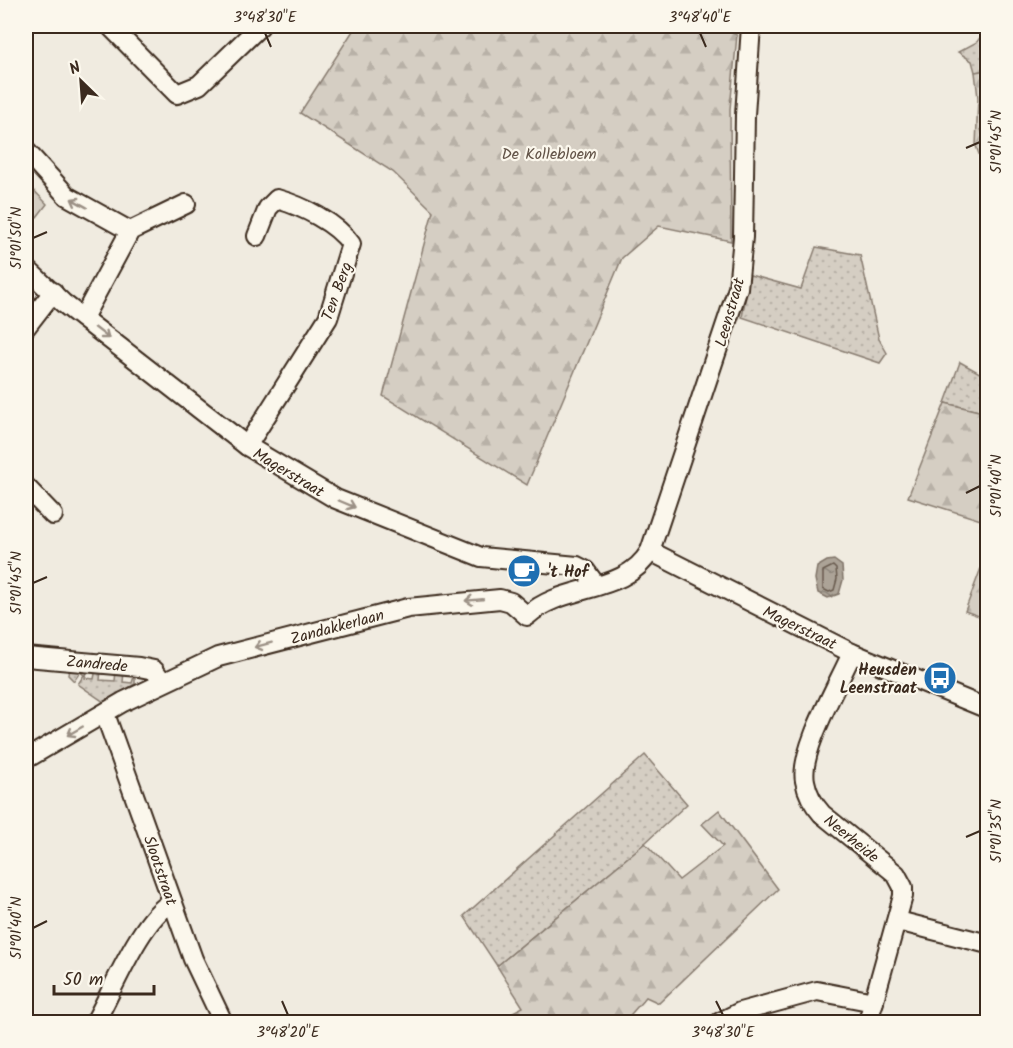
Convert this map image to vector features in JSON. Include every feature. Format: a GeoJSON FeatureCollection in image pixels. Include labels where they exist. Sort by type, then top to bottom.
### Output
{"type":"FeatureCollection","features":[{"type":"Feature","properties":{"kind":"street"},"geometry":{"type":"LineString","coordinates":[[110,26],[177,94],[199,84],[260,26]]}},
{"type":"Feature","properties":{"kind":"street","name":"Leenstraat"},"geometry":{"type":"LineString","coordinates":[[650,551],[738,288],[743,237],[745,115],[751,26]]}},
{"type":"Feature","properties":{"kind":"street"},"geometry":{"type":"LineString","coordinates":[[26,151],[67,196],[130,231]]}},
{"type":"Feature","properties":{"kind":"street","name":"Ten Berg"},"geometry":{"type":"LineString","coordinates":[[247,446],[328,318],[351,244],[344,233],[290,202],[277,199],[268,208],[257,236]]}},
{"type":"Feature","properties":{"kind":"street"},"geometry":{"type":"LineString","coordinates":[[83,318],[130,231],[186,204]]}},
{"type":"Feature","properties":{"kind":"street","name":"Magerstraat"},"geometry":{"type":"LineString","coordinates":[[26,268],[83,318],[247,446],[336,500],[387,522],[481,557],[578,566],[585,570],[596,585]]}},
{"type":"Feature","properties":{"kind":"street"},"geometry":{"type":"LineString","coordinates":[[26,327],[53,292]]}},
{"type":"Feature","properties":{"kind":"street"},"geometry":{"type":"LineString","coordinates":[[26,488],[53,515]]}},
{"type":"Feature","properties":{"kind":"street","name":"Zandakkerlaan"},"geometry":{"type":"LineString","coordinates":[[26,759],[162,681],[218,657],[408,608],[500,600],[511,602],[527,616],[553,598],[624,577],[637,570],[650,551]]}},
{"type":"Feature","properties":{"kind":"street","name":"Magerstraat"},"geometry":{"type":"LineString","coordinates":[[650,551],[852,653],[987,710]]}},
{"type":"Feature","properties":{"kind":"street","name":"Neerheide"},"geometry":{"type":"LineString","coordinates":[[852,653],[806,755],[804,781],[814,805],[822,814],[900,878],[903,896],[898,921],[868,1023]]}},
{"type":"Feature","properties":{"kind":"street","name":"Zandrede"},"geometry":{"type":"LineString","coordinates":[[26,657],[139,667],[154,670],[162,681]]}},
{"type":"Feature","properties":{"kind":"street","name":"Slootstraat"},"geometry":{"type":"LineString","coordinates":[[105,714],[193,959],[223,1023]]}},
{"type":"Feature","properties":{"kind":"street"},"geometry":{"type":"LineString","coordinates":[[95,1023],[149,923],[161,907],[172,902]]}},
{"type":"Feature","properties":{"kind":"street"},"geometry":{"type":"LineString","coordinates":[[898,921],[987,944]]}},
{"type":"Feature","properties":{"kind":"street"},"geometry":{"type":"LineString","coordinates":[[720,1023],[740,1012],[817,991],[874,1002]]}},
{"type":"Feature","properties":{"kind":"green space","name":"De Kollebloem"},"geometry":{"type":"Polygon","coordinates":[[[356,26],[717,26],[737,35],[730,109],[731,241],[659,226],[622,258],[527,485],[383,396],[433,211],[393,172],[300,113],[356,26]]]}},
{"type":"Feature","properties":{"kind":"green space"},"geometry":{"type":"Polygon","coordinates":[[[987,27],[987,70],[975,72],[972,61],[958,52],[977,42],[987,27]]]}},
{"type":"Feature","properties":{"kind":"green space"},"geometry":{"type":"Polygon","coordinates":[[[987,70],[987,110],[981,129],[987,152],[987,176],[976,146],[978,98],[975,72],[987,70]]]}},
{"type":"Feature","properties":{"kind":"green space"},"geometry":{"type":"Polygon","coordinates":[[[26,182],[47,204],[37,217],[26,211],[26,182]]]}},
{"type":"Feature","properties":{"kind":"green space"},"geometry":{"type":"Polygon","coordinates":[[[816,247],[860,255],[879,339],[887,353],[880,363],[742,317],[750,275],[801,289],[816,247]]]}},
{"type":"Feature","properties":{"kind":"green space"},"geometry":{"type":"Polygon","coordinates":[[[960,362],[983,375],[987,362],[987,413],[945,403],[960,362]]]}},
{"type":"Feature","properties":{"kind":"green space"},"geometry":{"type":"Polygon","coordinates":[[[945,403],[987,413],[987,522],[908,497],[945,403]]]}},
{"type":"Feature","properties":{"kind":"green space"},"geometry":{"type":"Polygon","coordinates":[[[987,552],[987,619],[965,611],[987,552]]]}},
{"type":"Feature","properties":{"kind":"green space"},"geometry":{"type":"Polygon","coordinates":[[[86,668],[85,678],[94,679],[96,669],[101,670],[100,680],[115,681],[116,671],[124,672],[123,682],[132,683],[135,673],[135,684],[104,702],[78,684],[84,675],[80,672],[74,681],[68,675],[69,669],[86,668]]]}},
{"type":"Feature","properties":{"kind":"green space"},"geometry":{"type":"Polygon","coordinates":[[[645,755],[687,804],[645,843],[497,966],[464,916],[645,755]]]}},
{"type":"Feature","properties":{"kind":"green space"},"geometry":{"type":"Polygon","coordinates":[[[719,810],[778,889],[659,1003],[646,997],[624,1022],[520,1022],[513,1012],[523,1007],[497,966],[645,843],[679,880],[723,846],[702,824],[719,810]]]}},
{"type":"Feature","properties":{"kind":"water"},"geometry":{"type":"Polygon","coordinates":[[[834,560],[842,566],[843,580],[839,594],[828,598],[818,593],[815,579],[817,567],[834,560]]]}},
{"type":"Feature","properties":{"kind":"place","name":"'t Hof"},"geometry":{"type":"Point","coordinates":[524,571]}},
{"type":"Feature","properties":{"kind":"place","name":"Heusden Leenstraat"},"geometry":{"type":"Point","coordinates":[940,678]}}]}
